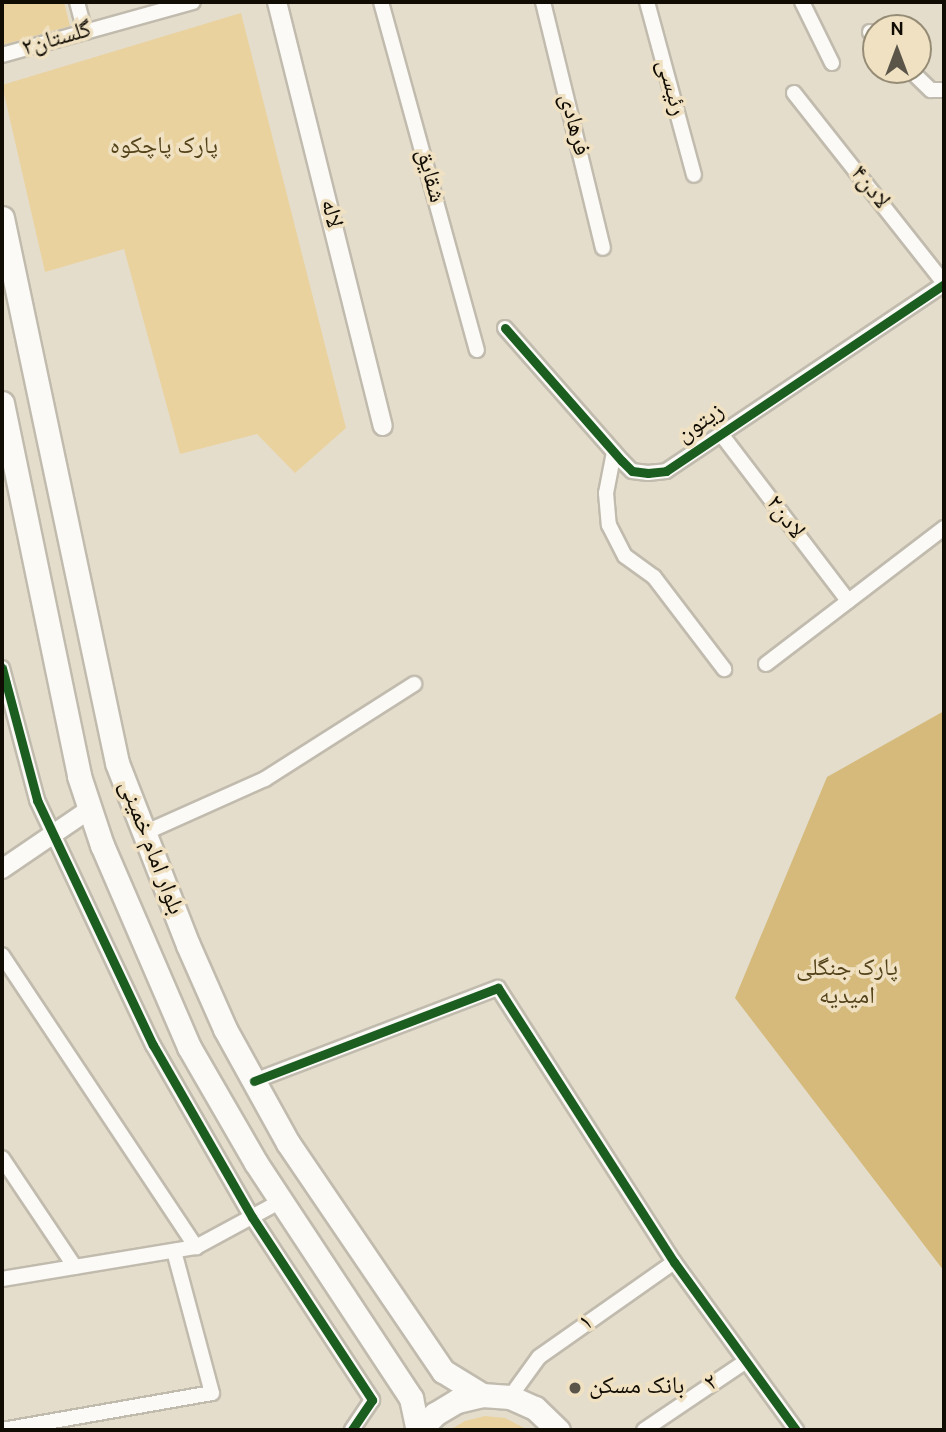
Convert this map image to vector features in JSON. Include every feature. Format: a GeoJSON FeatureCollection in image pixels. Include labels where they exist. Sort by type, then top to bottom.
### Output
{"type":"FeatureCollection","features":[{"type":"Feature","properties":{"kind":"main road","name":"بلوار امام خمینی"},"geometry":{"type":"LineString","coordinates":[[2,218],[102,704],[117,763],[142,834],[219,1017],[288,1143],[443,1371],[482,1395]]}},
{"type":"Feature","properties":{"kind":"main road","name":"بلوار امام خمینی"},"geometry":{"type":"LineString","coordinates":[[2,403],[9,480],[79,776],[90,809],[189,1047],[281,1201],[411,1398],[419,1430]]}},
{"type":"Feature","properties":{"kind":"main road"},"geometry":{"type":"LineString","coordinates":[[9,480],[53,472]]}},
{"type":"Feature","properties":{"kind":"main road"},"geometry":{"type":"LineString","coordinates":[[382,1351],[396,1354],[404,1351],[411,1345],[414,1330]]}},
{"type":"Feature","properties":{"kind":"main road"},"geometry":{"type":"LineString","coordinates":[[419,1430],[435,1414],[457,1401],[482,1395],[510,1397],[535,1408],[558,1430]]}},
{"type":"Feature","properties":{"kind":"street"},"geometry":{"type":"LineString","coordinates":[[77,2],[85,32]]}},
{"type":"Feature","properties":{"kind":"street","name":"گلستان۲"},"geometry":{"type":"LineString","coordinates":[[2,55],[193,2]]}},
{"type":"Feature","properties":{"kind":"street","name":"لاله"},"geometry":{"type":"LineString","coordinates":[[277,2],[383,426]]}},
{"type":"Feature","properties":{"kind":"street","name":"شقایق"},"geometry":{"type":"LineString","coordinates":[[381,2],[477,350]]}},
{"type":"Feature","properties":{"kind":"street","name":"فرهادی"},"geometry":{"type":"LineString","coordinates":[[543,2],[603,248]]}},
{"type":"Feature","properties":{"kind":"street","name":"رئیسی"},"geometry":{"type":"LineString","coordinates":[[647,2],[694,175]]}},
{"type":"Feature","properties":{"kind":"street"},"geometry":{"type":"LineString","coordinates":[[802,2],[832,63]]}},
{"type":"Feature","properties":{"kind":"street"},"geometry":{"type":"LineString","coordinates":[[925,84],[931,90],[944,90]]}},
{"type":"Feature","properties":{"kind":"street","name":"لادن۴"},"geometry":{"type":"LineString","coordinates":[[794,93],[944,284]]}},
{"type":"Feature","properties":{"kind":"street","name":"زیتون"},"geometry":{"type":"LineString","coordinates":[[505,328],[632,471],[648,473],[666,471],[944,284]]}},
{"type":"Feature","properties":{"kind":"street","name":"لادن۲"},"geometry":{"type":"LineString","coordinates":[[721,435],[848,601]]}},
{"type":"Feature","properties":{"kind":"street"},"geometry":{"type":"LineString","coordinates":[[614,452],[606,493],[609,526],[625,556],[654,577],[724,669]]}},
{"type":"Feature","properties":{"kind":"street"},"geometry":{"type":"LineString","coordinates":[[766,664],[944,528]]}},
{"type":"Feature","properties":{"kind":"street"},"geometry":{"type":"LineString","coordinates":[[2,668],[30,781],[153,1045],[252,1217],[372,1400],[352,1430]]}},
{"type":"Feature","properties":{"kind":"street"},"geometry":{"type":"LineString","coordinates":[[142,834],[265,779],[414,684]]}},
{"type":"Feature","properties":{"kind":"street"},"geometry":{"type":"LineString","coordinates":[[2,869],[90,809]]}},
{"type":"Feature","properties":{"kind":"street"},"geometry":{"type":"LineString","coordinates":[[2,955],[196,1247]]}},
{"type":"Feature","properties":{"kind":"street"},"geometry":{"type":"LineString","coordinates":[[254,1081],[498,988],[674,1262],[796,1430]]}},
{"type":"Feature","properties":{"kind":"street"},"geometry":{"type":"LineString","coordinates":[[2,1158],[75,1267]]}},
{"type":"Feature","properties":{"kind":"street"},"geometry":{"type":"LineString","coordinates":[[2,1279],[196,1247],[281,1201]]}},
{"type":"Feature","properties":{"kind":"street"},"geometry":{"type":"LineString","coordinates":[[2,1430],[212,1393],[174,1251]]}},
{"type":"Feature","properties":{"kind":"street","name":"۱"},"geometry":{"type":"LineString","coordinates":[[510,1397],[539,1357],[674,1262]]}},
{"type":"Feature","properties":{"kind":"street","name":"۲"},"geometry":{"type":"LineString","coordinates":[[644,1430],[745,1362]]}},
{"type":"Feature","properties":{"kind":"green space"},"geometry":{"type":"Polygon","coordinates":[[[2,2],[64,2],[70,26],[2,45],[2,2]]]}},
{"type":"Feature","properties":{"kind":"green space","name":"پارک پاچکوه"},"geometry":{"type":"Polygon","coordinates":[[[241,13],[346,428],[295,473],[257,434],[180,454],[124,249],[45,272],[2,85],[241,13]]]}},
{"type":"Feature","properties":{"kind":"green space","name":"پارک جنگلی امیدیه"},"geometry":{"type":"Polygon","coordinates":[[[944,711],[944,1271],[735,998],[827,777],[944,711]]]}},
{"type":"Feature","properties":{"kind":"green space"},"geometry":{"type":"Polygon","coordinates":[[[485,1416],[505,1418],[528,1430],[450,1430],[465,1421],[485,1416]]]}},
{"type":"Feature","properties":{"kind":"cycle path"},"geometry":{"type":"LineString","coordinates":[[505,328],[622,461],[632,471],[648,473],[666,471],[944,284]]}},
{"type":"Feature","properties":{"kind":"cycle path"},"geometry":{"type":"LineString","coordinates":[[2,668],[37,800],[153,1045],[252,1217],[372,1400],[352,1430]]}},
{"type":"Feature","properties":{"kind":"cycle path"},"geometry":{"type":"LineString","coordinates":[[254,1081],[498,988],[674,1262],[796,1430]]}},
{"type":"Feature","properties":{"kind":"place","name":"بانک مسکن"},"geometry":{"type":"Point","coordinates":[575,1388]}}]}
